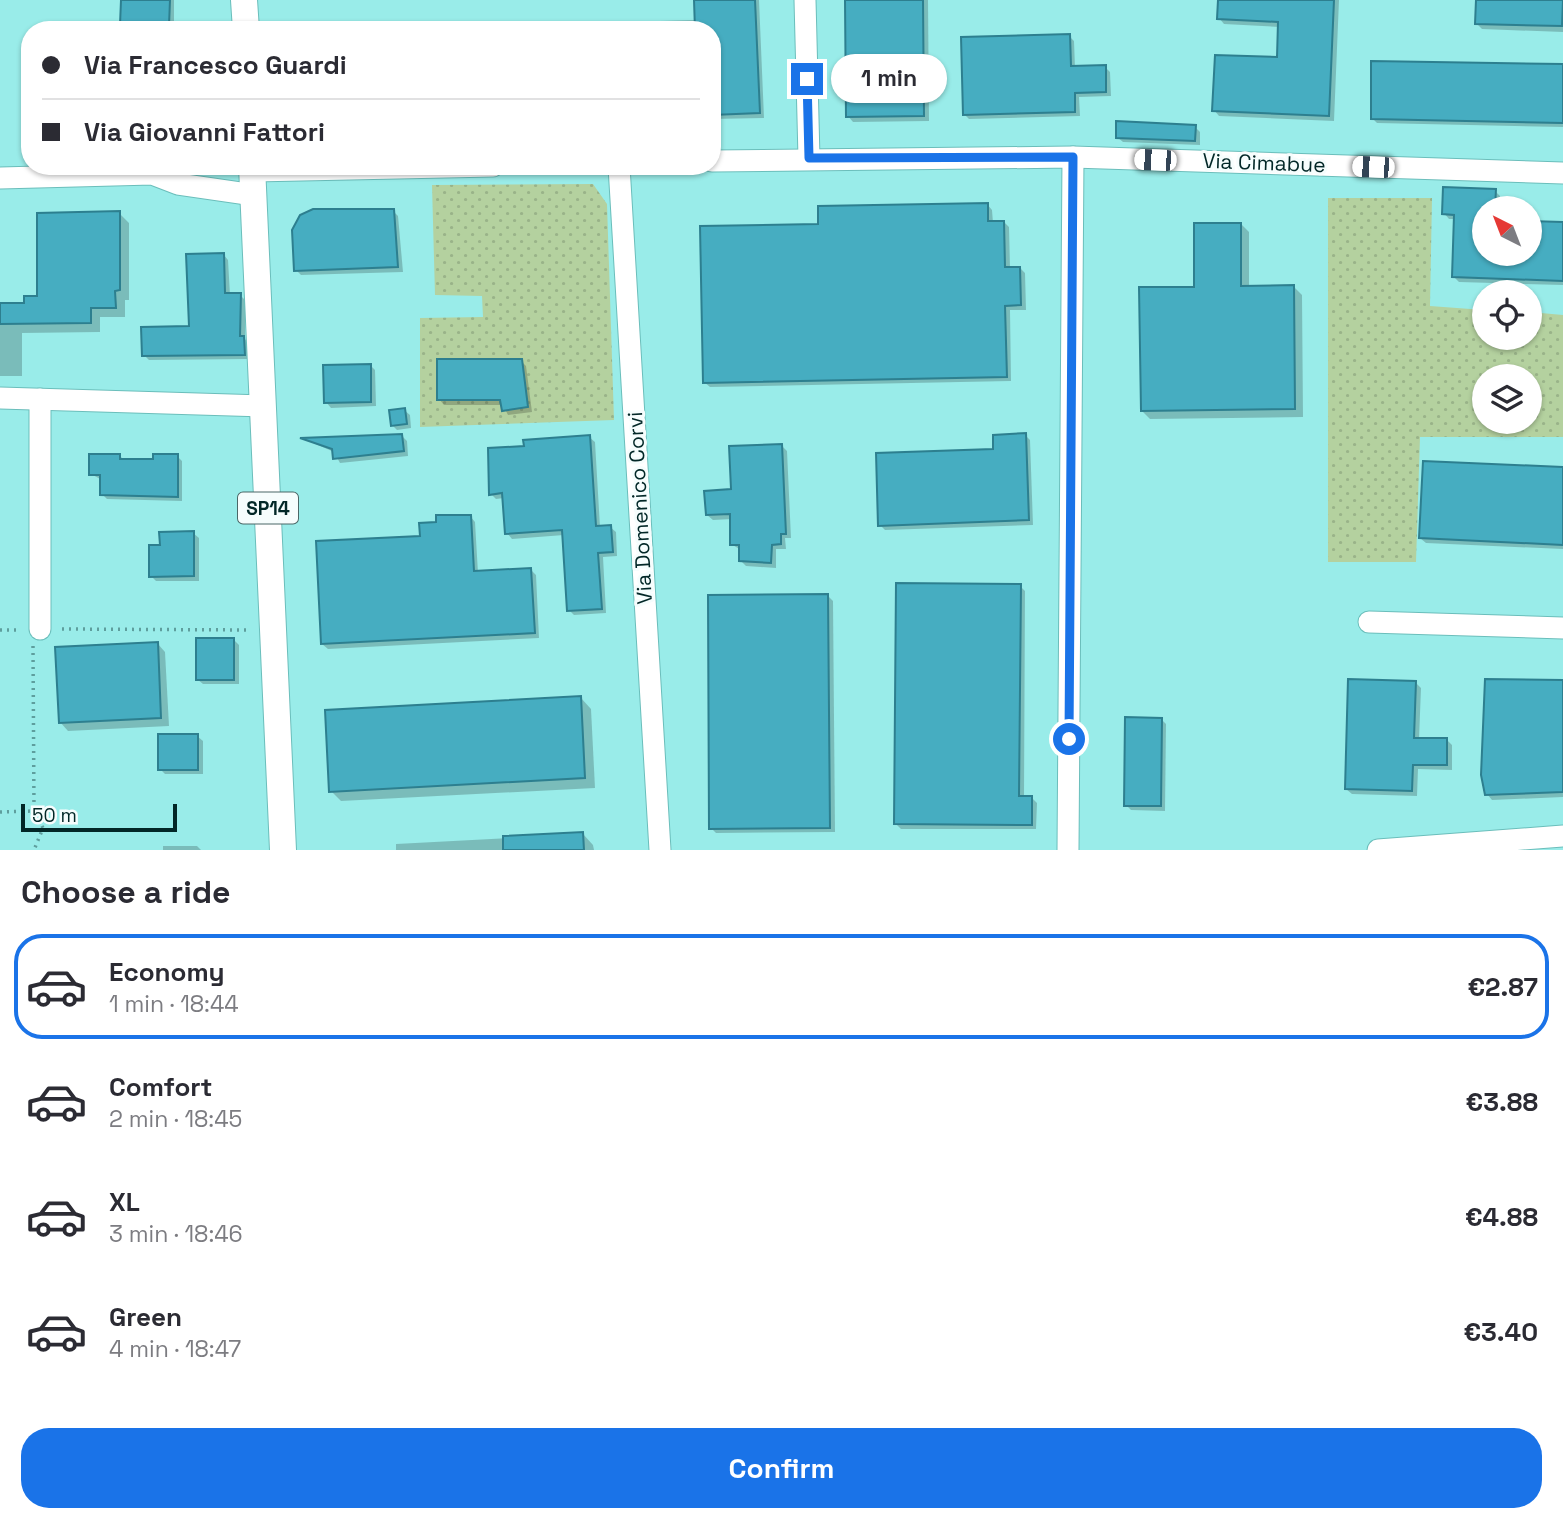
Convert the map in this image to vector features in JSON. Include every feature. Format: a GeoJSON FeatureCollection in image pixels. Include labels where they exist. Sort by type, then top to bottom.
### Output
{"type":"FeatureCollection","features":[{"type":"Feature","properties":{"kind":"main road"},"geometry":{"type":"LineString","coordinates":[[244,0],[245,21]]}},
{"type":"Feature","properties":{"kind":"main road","name":"SP14"},"geometry":{"type":"LineString","coordinates":[[253,177],[284,850]]}},
{"type":"Feature","properties":{"kind":"street"},"geometry":{"type":"LineString","coordinates":[[805,0],[809,158]]}},
{"type":"Feature","properties":{"kind":"street"},"geometry":{"type":"LineString","coordinates":[[1068,850],[1073,157]]}},
{"type":"Feature","properties":{"kind":"street","name":"Via Cimabue"},"geometry":{"type":"LineString","coordinates":[[721,161],[1073,157],[1563,173]]}},
{"type":"Feature","properties":{"kind":"street"},"geometry":{"type":"LineString","coordinates":[[0,178],[114,175]]}},
{"type":"Feature","properties":{"kind":"street"},"geometry":{"type":"LineString","coordinates":[[155,175],[199,188],[253,177],[297,175]]}},
{"type":"Feature","properties":{"kind":"street","name":"Via Domenico Corvi"},"geometry":{"type":"LineString","coordinates":[[621,175],[660,850]]}},
{"type":"Feature","properties":{"kind":"street"},"geometry":{"type":"LineString","coordinates":[[0,398],[263,406]]}},
{"type":"Feature","properties":{"kind":"street"},"geometry":{"type":"LineString","coordinates":[[37,629],[40,399]]}},
{"type":"Feature","properties":{"kind":"street"},"geometry":{"type":"LineString","coordinates":[[1369,622],[1563,628]]}},
{"type":"Feature","properties":{"kind":"street"},"geometry":{"type":"LineString","coordinates":[[1378,850],[1563,836]]}},
{"type":"Feature","properties":{"kind":"path"},"geometry":{"type":"LineString","coordinates":[[34,850],[43,828],[34,811],[37,629]]}},
{"type":"Feature","properties":{"kind":"path"},"geometry":{"type":"LineString","coordinates":[[0,630],[273,630]]}},
{"type":"Feature","properties":{"kind":"path"},"geometry":{"type":"LineString","coordinates":[[0,812],[34,811]]}},
{"type":"Feature","properties":{"kind":"green space"},"geometry":{"type":"Polygon","coordinates":[[[593,184],[607,204],[614,420],[420,427],[420,318],[483,317],[482,296],[435,295],[432,185],[593,184]]]}},
{"type":"Feature","properties":{"kind":"green space"},"geometry":{"type":"Polygon","coordinates":[[[1328,198],[1432,198],[1430,306],[1472,309],[1472,350],[1542,350],[1542,313],[1563,315],[1563,437],[1420,437],[1416,562],[1328,562],[1328,198]]]}},
{"type":"Feature","properties":{"kind":"building"},"geometry":{"type":"Polygon","coordinates":[[[121,0],[170,0],[169,21],[120,21],[121,0]]]}},
{"type":"Feature","properties":{"kind":"building"},"geometry":{"type":"Polygon","coordinates":[[[694,0],[755,0],[760,113],[721,115],[721,21],[695,21],[694,0]]]}},
{"type":"Feature","properties":{"kind":"building"},"geometry":{"type":"Polygon","coordinates":[[[845,0],[923,0],[924,116],[846,117],[845,0]]]}},
{"type":"Feature","properties":{"kind":"building"},"geometry":{"type":"Polygon","coordinates":[[[1218,0],[1334,0],[1329,116],[1212,111],[1215,55],[1277,57],[1278,22],[1217,19],[1218,0]]]}},
{"type":"Feature","properties":{"kind":"building"},"geometry":{"type":"Polygon","coordinates":[[[1476,0],[1563,0],[1562,26],[1475,24],[1476,0]]]}},
{"type":"Feature","properties":{"kind":"building"},"geometry":{"type":"Polygon","coordinates":[[[1070,34],[1071,66],[1106,65],[1106,92],[1075,93],[1075,112],[963,115],[961,37],[1070,34]]]}},
{"type":"Feature","properties":{"kind":"building"},"geometry":{"type":"Polygon","coordinates":[[[1371,61],[1563,64],[1563,123],[1371,119],[1371,61]]]}},
{"type":"Feature","properties":{"kind":"building"},"geometry":{"type":"Polygon","coordinates":[[[1116,121],[1196,125],[1195,141],[1116,138],[1116,121]]]}},
{"type":"Feature","properties":{"kind":"building"},"geometry":{"type":"Polygon","coordinates":[[[1443,187],[1496,189],[1496,196],[1472,196],[1472,266],[1542,266],[1542,221],[1563,222],[1563,281],[1452,277],[1454,215],[1442,214],[1443,187]]]}},
{"type":"Feature","properties":{"kind":"building"},"geometry":{"type":"Polygon","coordinates":[[[988,203],[988,221],[1004,221],[1005,267],[1020,267],[1021,305],[1005,306],[1007,377],[703,383],[700,226],[818,224],[818,206],[988,203]]]}},
{"type":"Feature","properties":{"kind":"building"},"geometry":{"type":"Polygon","coordinates":[[[313,209],[394,209],[398,267],[294,271],[292,230],[300,215],[313,209]]]}},
{"type":"Feature","properties":{"kind":"building"},"geometry":{"type":"Polygon","coordinates":[[[120,211],[120,290],[115,291],[116,308],[91,308],[91,323],[0,324],[0,303],[24,303],[24,296],[37,296],[37,213],[120,211]]]}},
{"type":"Feature","properties":{"kind":"building"},"geometry":{"type":"Polygon","coordinates":[[[1194,223],[1241,223],[1241,286],[1294,285],[1295,409],[1141,411],[1139,287],[1194,287],[1194,223]]]}},
{"type":"Feature","properties":{"kind":"building"},"geometry":{"type":"Polygon","coordinates":[[[224,253],[225,293],[241,293],[240,336],[244,336],[245,355],[142,356],[141,327],[189,326],[186,254],[224,253]]]}},
{"type":"Feature","properties":{"kind":"building"},"geometry":{"type":"Polygon","coordinates":[[[437,359],[522,359],[528,407],[502,411],[500,400],[437,400],[437,359]]]}},
{"type":"Feature","properties":{"kind":"building"},"geometry":{"type":"Polygon","coordinates":[[[371,364],[371,402],[324,403],[323,365],[371,364]]]}},
{"type":"Feature","properties":{"kind":"building"},"geometry":{"type":"Polygon","coordinates":[[[405,408],[407,424],[391,426],[389,410],[405,408]]]}},
{"type":"Feature","properties":{"kind":"building"},"geometry":{"type":"Polygon","coordinates":[[[1026,433],[1029,520],[878,526],[876,453],[993,449],[993,435],[1026,433]]]}},
{"type":"Feature","properties":{"kind":"building"},"geometry":{"type":"Polygon","coordinates":[[[402,434],[404,451],[333,459],[332,449],[300,438],[402,434]]]}},
{"type":"Feature","properties":{"kind":"building"},"geometry":{"type":"Polygon","coordinates":[[[590,435],[596,526],[611,525],[613,552],[598,553],[602,609],[567,611],[562,530],[505,534],[502,493],[489,495],[488,448],[524,446],[523,440],[590,435]]]}},
{"type":"Feature","properties":{"kind":"building"},"geometry":{"type":"Polygon","coordinates":[[[782,444],[786,534],[781,534],[781,544],[772,545],[771,563],[739,561],[739,545],[730,545],[730,514],[706,515],[704,491],[731,489],[729,446],[782,444]]]}},
{"type":"Feature","properties":{"kind":"building"},"geometry":{"type":"Polygon","coordinates":[[[89,454],[120,454],[120,459],[153,459],[153,454],[178,454],[178,497],[100,495],[100,475],[89,475],[89,454]]]}},
{"type":"Feature","properties":{"kind":"building"},"geometry":{"type":"Polygon","coordinates":[[[1423,461],[1563,467],[1563,545],[1419,538],[1423,461]]]}},
{"type":"Feature","properties":{"kind":"building"},"geometry":{"type":"Polygon","coordinates":[[[436,515],[471,515],[474,571],[531,568],[535,633],[321,644],[316,541],[420,536],[419,523],[436,522],[436,515]]]}},
{"type":"Feature","properties":{"kind":"building"},"geometry":{"type":"Polygon","coordinates":[[[194,531],[194,576],[149,577],[149,545],[160,545],[159,532],[194,531]]]}},
{"type":"Feature","properties":{"kind":"building"},"geometry":{"type":"Polygon","coordinates":[[[896,583],[1021,584],[1019,796],[1032,796],[1032,825],[894,824],[896,583]]]}},
{"type":"Feature","properties":{"kind":"building"},"geometry":{"type":"Polygon","coordinates":[[[828,594],[830,828],[709,829],[708,595],[828,594]]]}},
{"type":"Feature","properties":{"kind":"building"},"geometry":{"type":"Polygon","coordinates":[[[196,638],[234,638],[234,680],[196,680],[196,638]]]}},
{"type":"Feature","properties":{"kind":"building"},"geometry":{"type":"Polygon","coordinates":[[[158,642],[161,718],[59,723],[55,647],[158,642]]]}},
{"type":"Feature","properties":{"kind":"building"},"geometry":{"type":"Polygon","coordinates":[[[1348,679],[1416,681],[1414,738],[1447,738],[1447,765],[1413,765],[1412,791],[1345,789],[1348,679]]]}},
{"type":"Feature","properties":{"kind":"building"},"geometry":{"type":"Polygon","coordinates":[[[1485,679],[1563,680],[1563,792],[1485,795],[1481,775],[1485,679]]]}},
{"type":"Feature","properties":{"kind":"building"},"geometry":{"type":"Polygon","coordinates":[[[581,696],[585,778],[329,792],[325,710],[581,696]]]}},
{"type":"Feature","properties":{"kind":"building"},"geometry":{"type":"Polygon","coordinates":[[[1125,717],[1162,718],[1161,806],[1124,806],[1125,717]]]}},
{"type":"Feature","properties":{"kind":"building"},"geometry":{"type":"Polygon","coordinates":[[[158,734],[198,734],[198,770],[158,770],[158,734]]]}},
{"type":"Feature","properties":{"kind":"building"},"geometry":{"type":"Polygon","coordinates":[[[583,832],[584,850],[503,850],[503,836],[583,832]]]}},
{"type":"Feature","properties":{"kind":"route"},"geometry":{"type":"LineString","coordinates":[[807,79],[809,158],[1073,157],[1069,739]]}}]}
